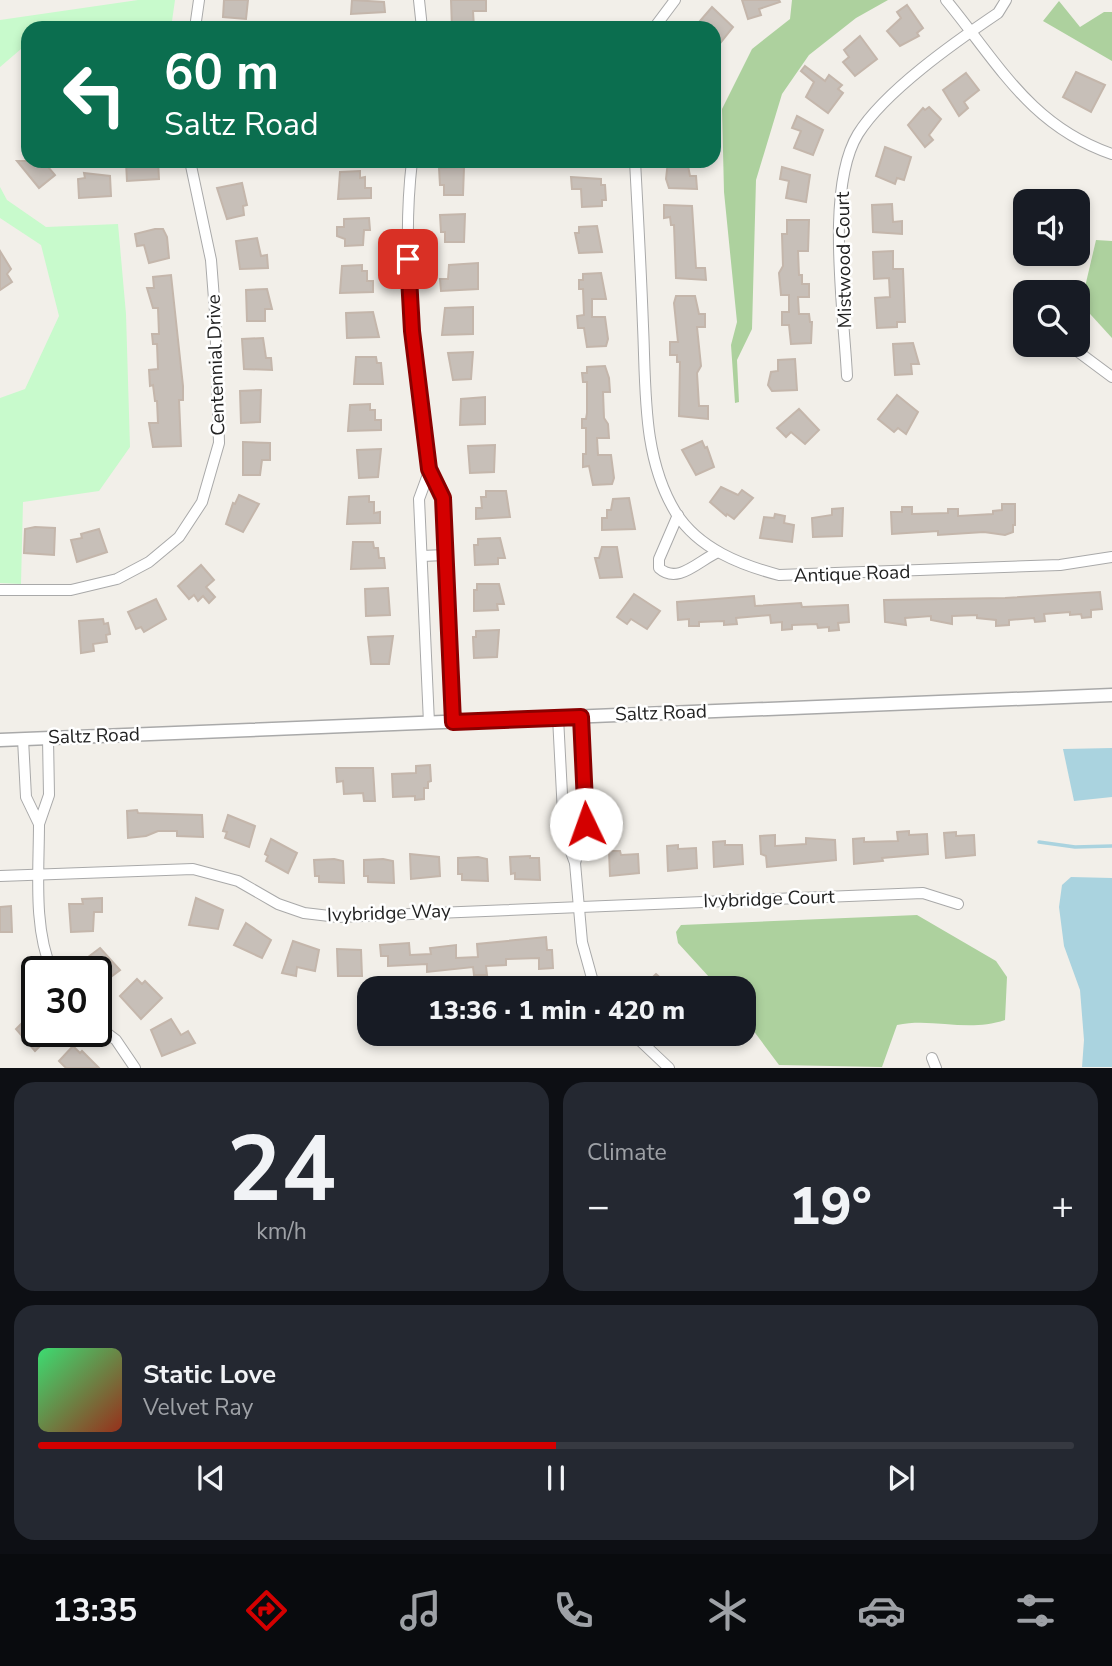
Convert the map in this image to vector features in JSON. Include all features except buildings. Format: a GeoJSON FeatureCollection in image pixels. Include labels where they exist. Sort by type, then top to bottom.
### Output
{"type":"FeatureCollection","features":[{"type":"Feature","properties":{"kind":"street"},"geometry":{"type":"LineString","coordinates":[[196,21],[199,0]]}},
{"type":"Feature","properties":{"kind":"street"},"geometry":{"type":"LineString","coordinates":[[419,0],[421,21]]}},
{"type":"Feature","properties":{"kind":"street"},"geometry":{"type":"LineString","coordinates":[[659,21],[675,0]]}},
{"type":"Feature","properties":{"kind":"street"},"geometry":{"type":"LineString","coordinates":[[946,0],[1036,112],[1083,144],[1112,154]]}},
{"type":"Feature","properties":{"kind":"street","name":"Mistwood Court"},"geometry":{"type":"LineString","coordinates":[[847,376],[839,212],[850,152],[858,135],[881,106],[972,30],[998,13],[1006,0]]}},
{"type":"Feature","properties":{"kind":"street","name":"Centennial Drive"},"geometry":{"type":"LineString","coordinates":[[0,590],[71,590],[117,579],[149,562],[178,537],[202,502],[219,443],[211,260],[191,168]]}},
{"type":"Feature","properties":{"kind":"street"},"geometry":{"type":"LineString","coordinates":[[411,168],[408,198],[408,259],[412,331],[429,469],[443,498],[453,722]]}},
{"type":"Feature","properties":{"kind":"street","name":"Antique Road"},"geometry":{"type":"LineString","coordinates":[[635,168],[648,426],[654,464],[662,488],[678,515],[718,552],[758,570],[809,577],[1060,565],[1112,557]]}},
{"type":"Feature","properties":{"kind":"street"},"geometry":{"type":"LineString","coordinates":[[1085,357],[1112,377]]}},
{"type":"Feature","properties":{"kind":"street"},"geometry":{"type":"LineString","coordinates":[[429,469],[419,499],[429,723]]}},
{"type":"Feature","properties":{"kind":"street"},"geometry":{"type":"LineString","coordinates":[[678,515],[659,559],[659,568],[667,575],[677,576],[701,559],[718,552]]}},
{"type":"Feature","properties":{"kind":"street"},"geometry":{"type":"LineString","coordinates":[[422,556],[445,555]]}},
{"type":"Feature","properties":{"kind":"street","name":"Saltz Road"},"geometry":{"type":"LineString","coordinates":[[0,740],[1112,695]]}},
{"type":"Feature","properties":{"kind":"street"},"geometry":{"type":"LineString","coordinates":[[575,863],[586,824],[581,717]]}},
{"type":"Feature","properties":{"kind":"street"},"geometry":{"type":"LineString","coordinates":[[558,718],[564,833],[575,863],[585,960],[591,976]]}},
{"type":"Feature","properties":{"kind":"street"},"geometry":{"type":"LineString","coordinates":[[47,956],[43,943],[39,824],[49,795],[48,738]]}},
{"type":"Feature","properties":{"kind":"street"},"geometry":{"type":"LineString","coordinates":[[23,739],[26,797],[39,824]]}},
{"type":"Feature","properties":{"kind":"street","name":"Ivybridge Way"},"geometry":{"type":"LineString","coordinates":[[0,876],[178,868],[207,871],[238,881],[291,909],[338,917],[578,906]]}},
{"type":"Feature","properties":{"kind":"street","name":"Ivybridge Court"},"geometry":{"type":"LineString","coordinates":[[578,906],[923,892],[958,904]]}},
{"type":"Feature","properties":{"kind":"street"},"geometry":{"type":"LineString","coordinates":[[112,1037],[135,1068]]}},
{"type":"Feature","properties":{"kind":"street"},"geometry":{"type":"LineString","coordinates":[[645,1046],[669,1068]]}},
{"type":"Feature","properties":{"kind":"green space"},"geometry":{"type":"Polygon","coordinates":[[[138,0],[175,0],[172,21],[21,21],[21,49],[0,67],[0,20],[138,0]]]}},
{"type":"Feature","properties":{"kind":"green space"},"geometry":{"type":"Polygon","coordinates":[[[792,0],[888,0],[856,18],[809,55],[782,94],[756,180],[752,329],[737,360],[739,402],[735,403],[731,345],[737,322],[724,192],[722,109],[752,49],[790,19],[792,0]]]}},
{"type":"Feature","properties":{"kind":"green space"},"geometry":{"type":"Polygon","coordinates":[[[1059,1],[1080,27],[1104,12],[1112,12],[1112,61],[1043,21],[1059,1]]]}},
{"type":"Feature","properties":{"kind":"green space"},"geometry":{"type":"Polygon","coordinates":[[[0,187],[7,200],[46,227],[118,224],[126,314],[130,447],[99,491],[23,502],[21,584],[0,583],[0,398],[25,389],[59,316],[41,245],[0,218],[0,187]]]}},
{"type":"Feature","properties":{"kind":"green space"},"geometry":{"type":"Polygon","coordinates":[[[1096,240],[1112,241],[1112,338],[1090,314],[1090,280],[1087,280],[1096,240]]]}},
{"type":"Feature","properties":{"kind":"green space"},"geometry":{"type":"Polygon","coordinates":[[[917,915],[996,961],[1007,977],[1005,1020],[977,1025],[897,1025],[882,1067],[779,1065],[756,1034],[756,976],[708,976],[678,943],[676,932],[681,925],[917,915]]]}},
{"type":"Feature","properties":{"kind":"water"},"geometry":{"type":"Polygon","coordinates":[[[1112,748],[1112,797],[1074,801],[1063,749],[1112,748]]]}},
{"type":"Feature","properties":{"kind":"water"},"geometry":{"type":"Polygon","coordinates":[[[1071,877],[1112,878],[1112,1067],[1082,1067],[1084,1040],[1080,990],[1064,946],[1059,907],[1062,885],[1071,877]]]}},
{"type":"Feature","properties":{"kind":"waterway"},"geometry":{"type":"LineString","coordinates":[[1039,842],[1075,847],[1112,846]]}},
{"type":"Feature","properties":{"kind":"route"},"geometry":{"type":"LineString","coordinates":[[408,259],[412,331],[429,469],[443,498],[453,722],[581,717],[586,824]]}}]}
